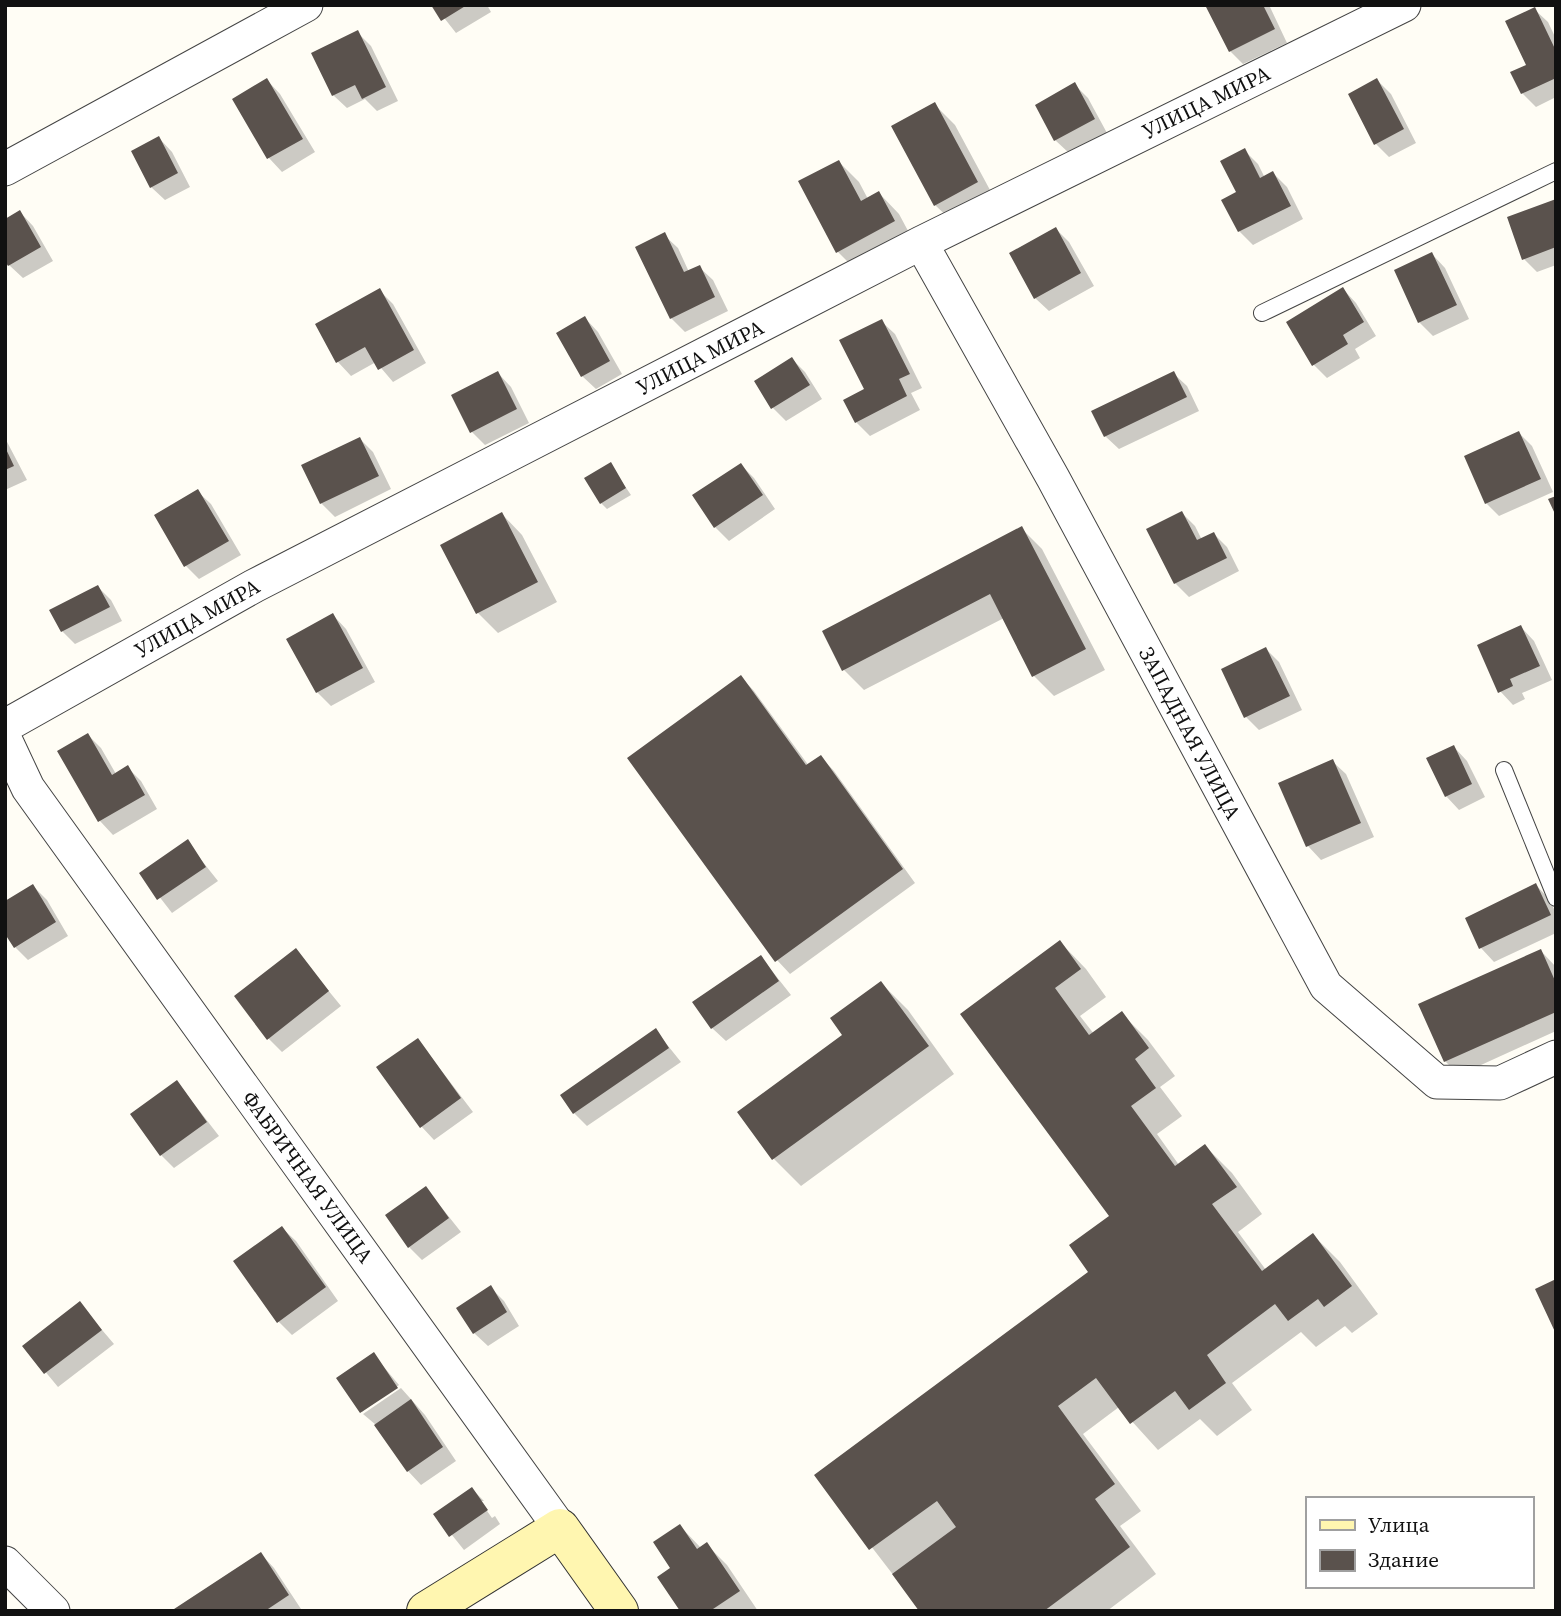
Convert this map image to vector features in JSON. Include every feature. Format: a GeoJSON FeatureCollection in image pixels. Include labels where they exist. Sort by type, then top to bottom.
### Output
{"type":"FeatureCollection","features":[{"type":"Feature","properties":{"kind":"street"},"geometry":{"type":"LineString","coordinates":[[5,169],[306,5]]}},
{"type":"Feature","properties":{"kind":"street","name":"УЛИЦА МИРА"},"geometry":{"type":"LineString","coordinates":[[5,726],[254,586],[920,243],[1404,5]]}},
{"type":"Feature","properties":{"kind":"street","name":"ЗАПАДНАЯ УЛИЦА"},"geometry":{"type":"LineString","coordinates":[[920,243],[1053,478],[1326,986],[1437,1082],[1500,1083],[1556,1057]]}},
{"type":"Feature","properties":{"kind":"street","name":"ФАБРИЧНАЯ УЛИЦА"},"geometry":{"type":"LineString","coordinates":[[5,739],[28,788],[619,1611]]}},
{"type":"Feature","properties":{"kind":"street"},"geometry":{"type":"LineString","coordinates":[[426,1611],[560,1528]]}},
{"type":"Feature","properties":{"kind":"street"},"geometry":{"type":"LineString","coordinates":[[5,1563],[53,1611]]}},
{"type":"Feature","properties":{"kind":"lane"},"geometry":{"type":"LineString","coordinates":[[1262,313],[1556,172]]}},
{"type":"Feature","properties":{"kind":"lane"},"geometry":{"type":"LineString","coordinates":[[1504,770],[1556,898]]}},
{"type":"Feature","properties":{"kind":"building"},"geometry":{"type":"Polygon","coordinates":[[[431,5],[467,5],[441,21],[431,5]]]}},
{"type":"Feature","properties":{"kind":"building"},"geometry":{"type":"Polygon","coordinates":[[[1205,5],[1263,5],[1275,29],[1229,52],[1205,5]]]}},
{"type":"Feature","properties":{"kind":"building"},"geometry":{"type":"Polygon","coordinates":[[[1535,7],[1556,51],[1556,78],[1521,94],[1510,72],[1526,65],[1505,21],[1535,7]]]}},
{"type":"Feature","properties":{"kind":"building"},"geometry":{"type":"Polygon","coordinates":[[[358,30],[386,87],[362,99],[355,85],[332,96],[311,53],[358,30]]]}},
{"type":"Feature","properties":{"kind":"building"},"geometry":{"type":"Polygon","coordinates":[[[267,78],[303,139],[267,159],[232,99],[267,78]]]}},
{"type":"Feature","properties":{"kind":"building"},"geometry":{"type":"Polygon","coordinates":[[[1377,78],[1404,129],[1374,145],[1348,94],[1377,78]]]}},
{"type":"Feature","properties":{"kind":"building"},"geometry":{"type":"Polygon","coordinates":[[[1075,82],[1095,119],[1054,141],[1035,105],[1075,82]]]}},
{"type":"Feature","properties":{"kind":"building"},"geometry":{"type":"Polygon","coordinates":[[[935,102],[978,182],[934,206],[891,126],[935,102]]]}},
{"type":"Feature","properties":{"kind":"building"},"geometry":{"type":"Polygon","coordinates":[[[159,136],[178,173],[150,188],[131,151],[159,136]]]}},
{"type":"Feature","properties":{"kind":"building"},"geometry":{"type":"Polygon","coordinates":[[[1245,148],[1260,178],[1273,171],[1291,206],[1238,232],[1221,200],[1236,192],[1220,161],[1245,148]]]}},
{"type":"Feature","properties":{"kind":"building"},"geometry":{"type":"Polygon","coordinates":[[[839,160],[861,201],[879,191],[895,221],[836,253],[798,181],[839,160]]]}},
{"type":"Feature","properties":{"kind":"building"},"geometry":{"type":"Polygon","coordinates":[[[1556,199],[1556,247],[1522,260],[1507,217],[1556,199]]]}},
{"type":"Feature","properties":{"kind":"building"},"geometry":{"type":"Polygon","coordinates":[[[20,210],[41,247],[8,266],[5,261],[5,219],[20,210]]]}},
{"type":"Feature","properties":{"kind":"building"},"geometry":{"type":"Polygon","coordinates":[[[1056,227],[1081,273],[1034,299],[1009,253],[1056,227]]]}},
{"type":"Feature","properties":{"kind":"building"},"geometry":{"type":"Polygon","coordinates":[[[665,232],[684,272],[700,265],[715,297],[670,319],[635,247],[665,232]]]}},
{"type":"Feature","properties":{"kind":"building"},"geometry":{"type":"Polygon","coordinates":[[[1432,252],[1457,305],[1418,323],[1394,270],[1432,252]]]}},
{"type":"Feature","properties":{"kind":"building"},"geometry":{"type":"Polygon","coordinates":[[[1343,287],[1364,322],[1343,335],[1348,344],[1312,366],[1286,322],[1343,287]]]}},
{"type":"Feature","properties":{"kind":"building"},"geometry":{"type":"Polygon","coordinates":[[[380,288],[414,350],[378,370],[365,347],[336,363],[315,324],[380,288]]]}},
{"type":"Feature","properties":{"kind":"building"},"geometry":{"type":"Polygon","coordinates":[[[585,316],[610,361],[581,377],[556,333],[585,316]]]}},
{"type":"Feature","properties":{"kind":"building"},"geometry":{"type":"Polygon","coordinates":[[[882,319],[910,374],[899,379],[907,396],[855,423],[843,400],[864,389],[839,340],[882,319]]]}},
{"type":"Feature","properties":{"kind":"building"},"geometry":{"type":"Polygon","coordinates":[[[792,357],[810,385],[771,409],[754,381],[792,357]]]}},
{"type":"Feature","properties":{"kind":"building"},"geometry":{"type":"Polygon","coordinates":[[[498,371],[517,409],[470,433],[451,395],[498,371]]]}},
{"type":"Feature","properties":{"kind":"building"},"geometry":{"type":"Polygon","coordinates":[[[1174,371],[1187,397],[1104,437],[1091,411],[1174,371]]]}},
{"type":"Feature","properties":{"kind":"building"},"geometry":{"type":"Polygon","coordinates":[[[1519,431],[1541,479],[1485,504],[1464,456],[1519,431]]]}},
{"type":"Feature","properties":{"kind":"building"},"geometry":{"type":"Polygon","coordinates":[[[360,437],[379,476],[320,504],[301,465],[360,437]]]}},
{"type":"Feature","properties":{"kind":"building"},"geometry":{"type":"Polygon","coordinates":[[[5,447],[14,466],[5,470],[5,447]]]}},
{"type":"Feature","properties":{"kind":"building"},"geometry":{"type":"Polygon","coordinates":[[[611,462],[626,488],[600,504],[584,478],[611,462]]]}},
{"type":"Feature","properties":{"kind":"building"},"geometry":{"type":"Polygon","coordinates":[[[741,463],[763,495],[714,528],[692,495],[741,463]]]}},
{"type":"Feature","properties":{"kind":"building"},"geometry":{"type":"Polygon","coordinates":[[[198,489],[229,541],[184,567],[154,515],[198,489]]]}},
{"type":"Feature","properties":{"kind":"building"},"geometry":{"type":"Polygon","coordinates":[[[1556,496],[1556,516],[1548,499],[1556,496]]]}},
{"type":"Feature","properties":{"kind":"building"},"geometry":{"type":"Polygon","coordinates":[[[1182,511],[1197,540],[1214,532],[1227,558],[1174,584],[1146,529],[1182,511]]]}},
{"type":"Feature","properties":{"kind":"building"},"geometry":{"type":"Polygon","coordinates":[[[502,512],[538,582],[476,614],[440,545],[502,512]]]}},
{"type":"Feature","properties":{"kind":"building"},"geometry":{"type":"Polygon","coordinates":[[[1022,526],[1086,649],[1032,677],[990,594],[842,671],[822,631],[1022,526]]]}},
{"type":"Feature","properties":{"kind":"building"},"geometry":{"type":"Polygon","coordinates":[[[98,585],[110,607],[61,632],[49,610],[98,585]]]}},
{"type":"Feature","properties":{"kind":"building"},"geometry":{"type":"Polygon","coordinates":[[[333,613],[363,668],[316,693],[286,639],[333,613]]]}},
{"type":"Feature","properties":{"kind":"building"},"geometry":{"type":"Polygon","coordinates":[[[1521,625],[1540,666],[1510,679],[1513,686],[1498,693],[1477,645],[1521,625]]]}},
{"type":"Feature","properties":{"kind":"building"},"geometry":{"type":"Polygon","coordinates":[[[1266,647],[1290,696],[1244,718],[1221,669],[1266,647]]]}},
{"type":"Feature","properties":{"kind":"building"},"geometry":{"type":"Polygon","coordinates":[[[741,675],[806,765],[821,755],[903,869],[775,962],[627,758],[741,675]]]}},
{"type":"Feature","properties":{"kind":"building"},"geometry":{"type":"Polygon","coordinates":[[[88,733],[112,775],[128,765],[145,795],[98,822],[57,751],[88,733]]]}},
{"type":"Feature","properties":{"kind":"building"},"geometry":{"type":"Polygon","coordinates":[[[1454,745],[1472,784],[1445,797],[1426,758],[1454,745]]]}},
{"type":"Feature","properties":{"kind":"building"},"geometry":{"type":"Polygon","coordinates":[[[1333,759],[1361,823],[1306,847],[1278,783],[1333,759]]]}},
{"type":"Feature","properties":{"kind":"building"},"geometry":{"type":"Polygon","coordinates":[[[188,839],[206,867],[157,900],[139,873],[188,839]]]}},
{"type":"Feature","properties":{"kind":"building"},"geometry":{"type":"Polygon","coordinates":[[[1536,883],[1551,915],[1479,949],[1465,918],[1536,883]]]}},
{"type":"Feature","properties":{"kind":"building"},"geometry":{"type":"Polygon","coordinates":[[[33,884],[56,922],[14,948],[5,934],[5,901],[33,884]]]}},
{"type":"Feature","properties":{"kind":"building"},"geometry":{"type":"Polygon","coordinates":[[[1060,940],[1081,969],[1055,988],[1089,1035],[1122,1011],[1149,1048],[1135,1059],[1156,1088],[1131,1106],[1175,1166],[1205,1144],[1237,1187],[1212,1204],[1262,1271],[1313,1233],[1352,1286],[1324,1307],[1318,1299],[1288,1321],[1275,1304],[1207,1355],[1226,1383],[1189,1410],[1175,1391],[1130,1424],[1096,1378],[1058,1406],[1115,1484],[1095,1499],[1130,1547],[1044,1611],[919,1611],[892,1574],[956,1527],[937,1501],[869,1550],[814,1475],[1088,1272],[1069,1245],[1109,1216],[960,1014],[1060,940]]]}},
{"type":"Feature","properties":{"kind":"building"},"geometry":{"type":"Polygon","coordinates":[[[296,948],[329,991],[267,1040],[234,996],[296,948]]]}},
{"type":"Feature","properties":{"kind":"building"},"geometry":{"type":"Polygon","coordinates":[[[1541,949],[1556,983],[1556,1012],[1444,1062],[1418,1004],[1541,949]]]}},
{"type":"Feature","properties":{"kind":"building"},"geometry":{"type":"Polygon","coordinates":[[[761,955],[779,981],[711,1029],[692,1002],[761,955]]]}},
{"type":"Feature","properties":{"kind":"building"},"geometry":{"type":"Polygon","coordinates":[[[881,981],[929,1046],[772,1160],[737,1112],[842,1035],[830,1018],[881,981]]]}},
{"type":"Feature","properties":{"kind":"building"},"geometry":{"type":"Polygon","coordinates":[[[656,1028],[669,1048],[573,1114],[560,1095],[656,1028]]]}},
{"type":"Feature","properties":{"kind":"building"},"geometry":{"type":"Polygon","coordinates":[[[418,1038],[461,1098],[420,1128],[376,1067],[418,1038]]]}},
{"type":"Feature","properties":{"kind":"building"},"geometry":{"type":"Polygon","coordinates":[[[177,1080],[207,1122],[160,1156],[130,1114],[177,1080]]]}},
{"type":"Feature","properties":{"kind":"building"},"geometry":{"type":"Polygon","coordinates":[[[426,1186],[449,1218],[408,1248],[385,1215],[426,1186]]]}},
{"type":"Feature","properties":{"kind":"building"},"geometry":{"type":"Polygon","coordinates":[[[282,1226],[326,1287],[277,1323],[233,1261],[282,1226]]]}},
{"type":"Feature","properties":{"kind":"building"},"geometry":{"type":"Polygon","coordinates":[[[1556,1279],[1556,1334],[1535,1289],[1556,1279]]]}},
{"type":"Feature","properties":{"kind":"building"},"geometry":{"type":"Polygon","coordinates":[[[491,1285],[507,1312],[473,1334],[456,1308],[491,1285]]]}},
{"type":"Feature","properties":{"kind":"building"},"geometry":{"type":"Polygon","coordinates":[[[80,1301],[102,1330],[44,1374],[22,1346],[80,1301]]]}},
{"type":"Feature","properties":{"kind":"building"},"geometry":{"type":"Polygon","coordinates":[[[374,1352],[398,1388],[360,1413],[336,1378],[374,1352]]]}},
{"type":"Feature","properties":{"kind":"building"},"geometry":{"type":"Polygon","coordinates":[[[411,1399],[443,1447],[407,1472],[374,1425],[411,1399]]]}},
{"type":"Feature","properties":{"kind":"building"},"geometry":{"type":"Polygon","coordinates":[[[472,1487],[488,1510],[449,1537],[433,1514],[472,1487]]]}},
{"type":"Feature","properties":{"kind":"building"},"geometry":{"type":"Polygon","coordinates":[[[680,1524],[697,1549],[707,1542],[740,1591],[710,1611],[680,1611],[657,1577],[670,1568],[653,1542],[680,1524]]]}},
{"type":"Feature","properties":{"kind":"building"},"geometry":{"type":"Polygon","coordinates":[[[261,1552],[289,1595],[265,1611],[171,1611],[261,1552]]]}}]}
